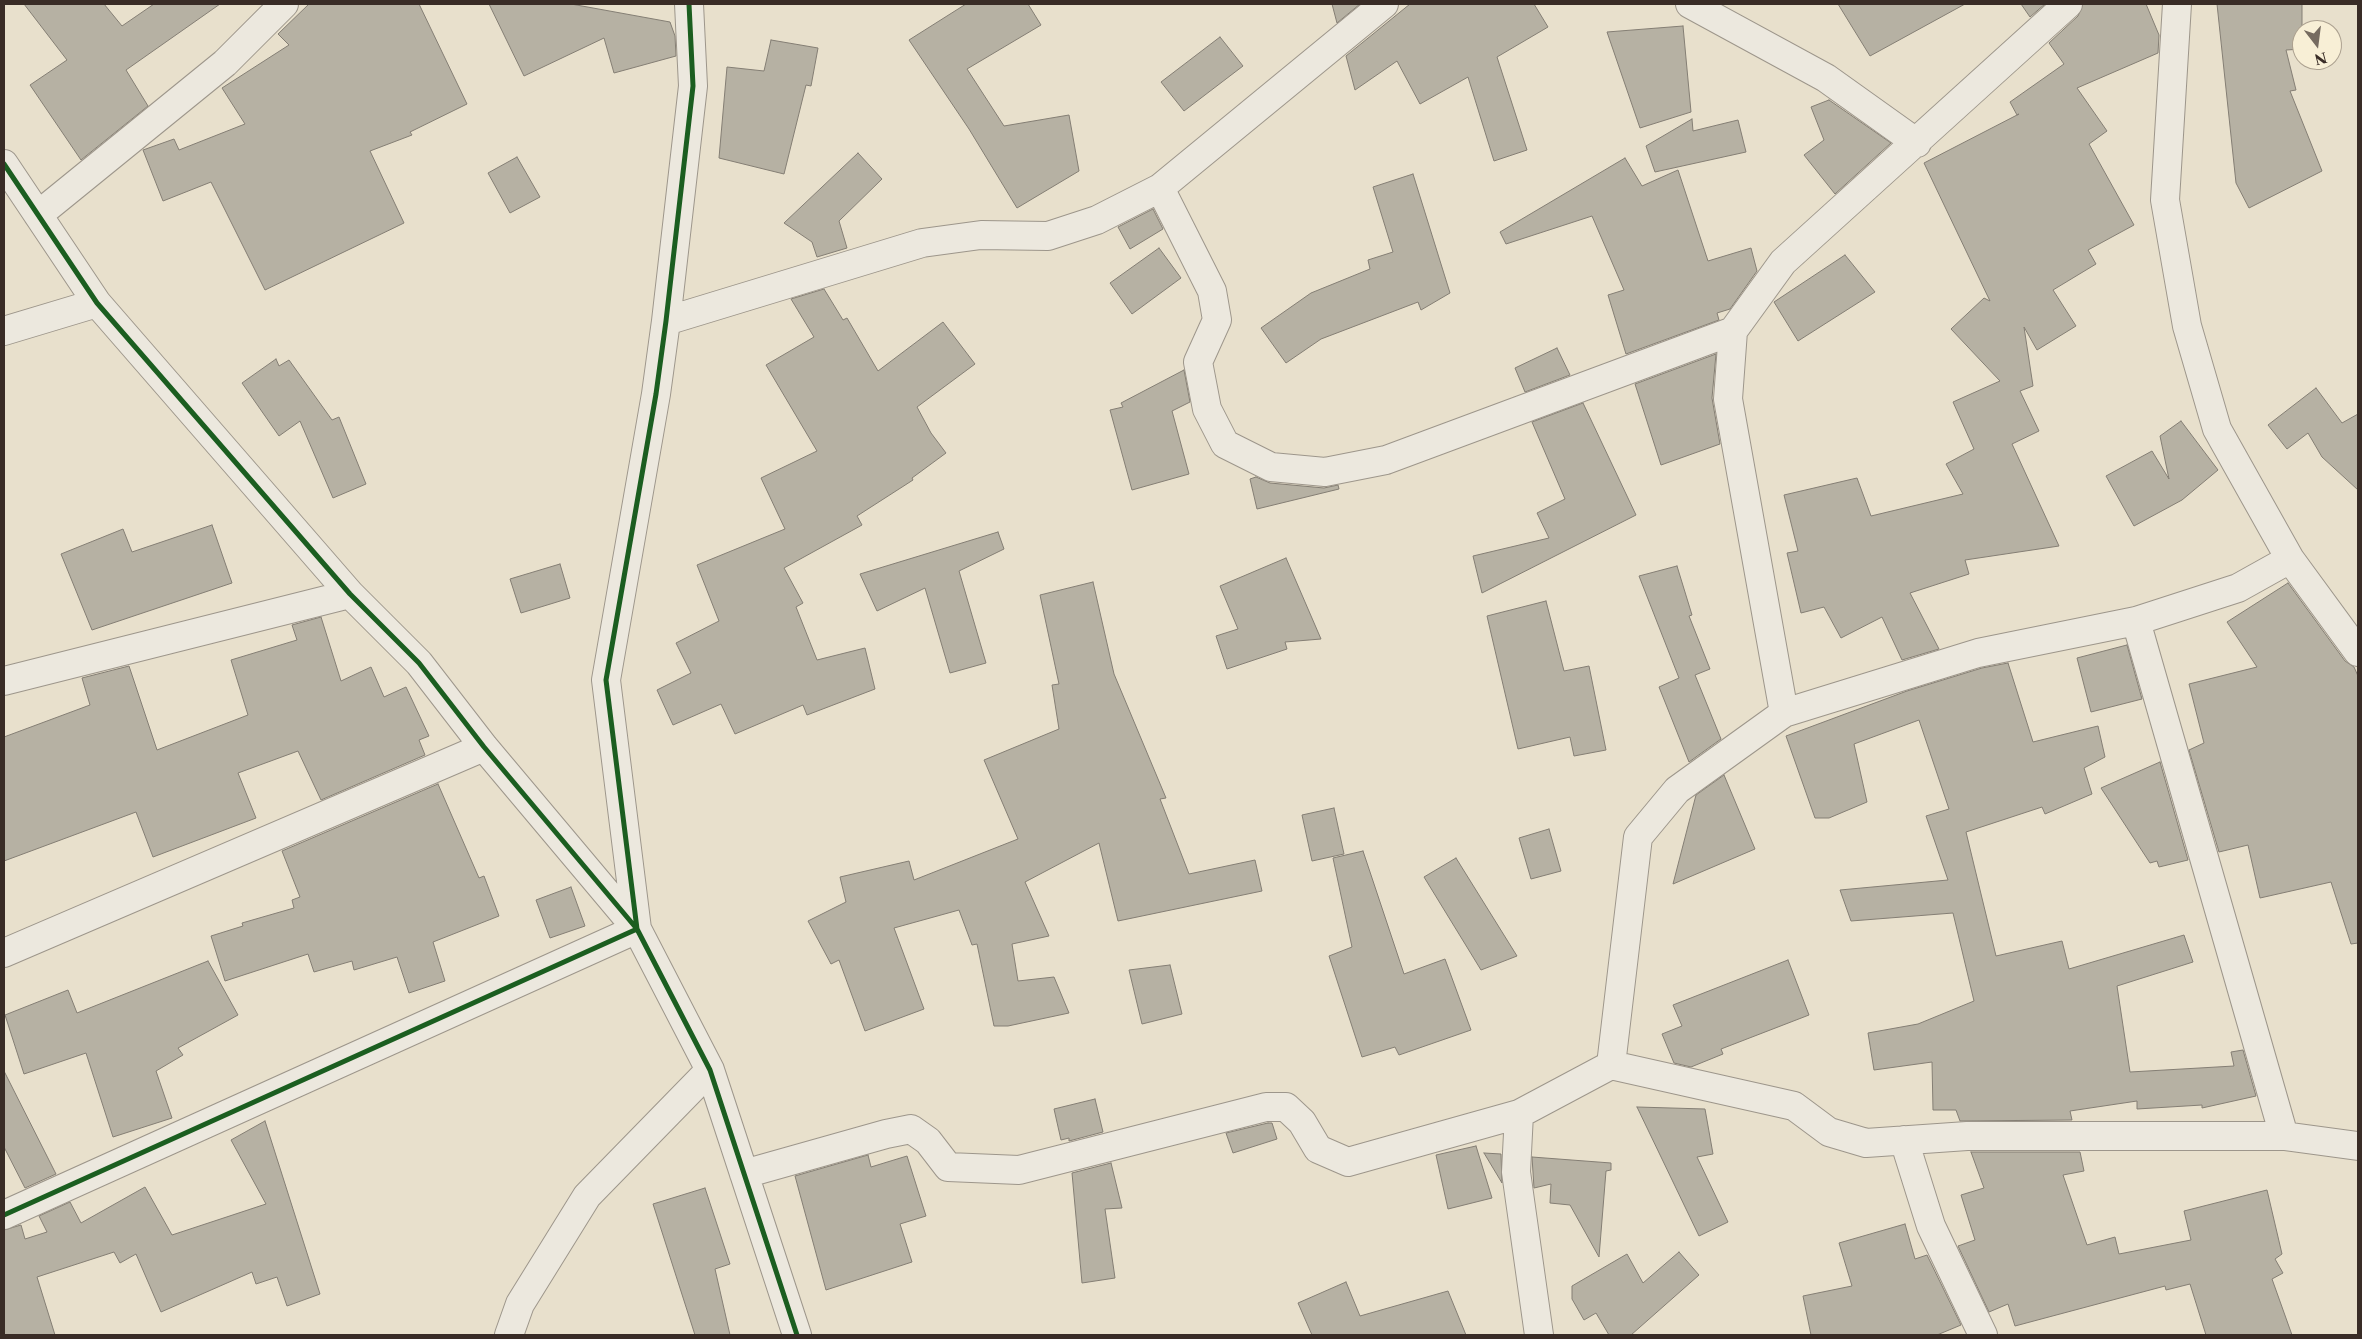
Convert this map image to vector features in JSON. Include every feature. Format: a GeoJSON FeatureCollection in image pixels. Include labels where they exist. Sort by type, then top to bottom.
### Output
{"type":"FeatureCollection","features":[{"type":"Feature","properties":{"kind":"street"},"geometry":{"type":"LineString","coordinates":[[38,215],[225,64],[284,4]]}},
{"type":"Feature","properties":{"kind":"street"},"geometry":{"type":"LineString","coordinates":[[637,929],[606,680],[656,394],[666,321],[693,86],[689,4]]}},
{"type":"Feature","properties":{"kind":"street"},"geometry":{"type":"LineString","coordinates":[[666,321],[922,243],[981,235],[1048,236],[1097,220],[1160,188],[1384,4]]}},
{"type":"Feature","properties":{"kind":"street"},"geometry":{"type":"LineString","coordinates":[[1690,4],[1826,78],[1917,143]]}},
{"type":"Feature","properties":{"kind":"street"},"geometry":{"type":"LineString","coordinates":[[1784,712],[1728,399],[1733,330],[1783,262],[1917,143],[2068,4]]}},
{"type":"Feature","properties":{"kind":"street"},"geometry":{"type":"LineString","coordinates":[[2177,4],[2165,200],[2187,326],[2217,429],[2290,559],[2358,652]]}},
{"type":"Feature","properties":{"kind":"street"},"geometry":{"type":"LineString","coordinates":[[4,164],[97,303],[350,594],[419,663],[484,747],[637,929],[710,1070],[797,1335]]}},
{"type":"Feature","properties":{"kind":"street"},"geometry":{"type":"LineString","coordinates":[[1160,188],[1212,291],[1217,320],[1198,362],[1207,409],[1225,444],[1271,467],[1325,472],[1386,460],[1733,330]]}},
{"type":"Feature","properties":{"kind":"street"},"geometry":{"type":"LineString","coordinates":[[4,331],[97,303]]}},
{"type":"Feature","properties":{"kind":"street"},"geometry":{"type":"LineString","coordinates":[[1610,1065],[1638,837],[1677,790],[1784,712],[1978,653],[2136,621],[2238,588],[2290,559]]}},
{"type":"Feature","properties":{"kind":"street"},"geometry":{"type":"LineString","coordinates":[[4,681],[350,594]]}},
{"type":"Feature","properties":{"kind":"street"},"geometry":{"type":"LineString","coordinates":[[2136,621],[2284,1136]]}},
{"type":"Feature","properties":{"kind":"street"},"geometry":{"type":"LineString","coordinates":[[4,953],[484,747]]}},
{"type":"Feature","properties":{"kind":"street"},"geometry":{"type":"LineString","coordinates":[[4,1216],[637,929]]}},
{"type":"Feature","properties":{"kind":"street"},"geometry":{"type":"LineString","coordinates":[[744,1174],[886,1134],[911,1129],[928,1141],[948,1167],[1018,1170],[1266,1107],[1286,1108],[1302,1122],[1318,1150],[1348,1162],[1519,1114],[1610,1065],[1794,1106],[1829,1132],[1866,1143],[1967,1136],[2284,1136],[2358,1146]]}},
{"type":"Feature","properties":{"kind":"street"},"geometry":{"type":"LineString","coordinates":[[508,1335],[520,1304],[587,1196],[710,1070]]}},
{"type":"Feature","properties":{"kind":"street"},"geometry":{"type":"LineString","coordinates":[[1519,1114],[1516,1172],[1539,1335]]}},
{"type":"Feature","properties":{"kind":"street"},"geometry":{"type":"LineString","coordinates":[[1904,1140],[1931,1226],[1983,1335]]}},
{"type":"Feature","properties":{"kind":"building"},"geometry":{"type":"Polygon","coordinates":[[[24,4],[104,4],[122,26],[154,4],[220,4],[126,70],[148,106],[81,160],[30,85],[67,60],[24,4]]]}},
{"type":"Feature","properties":{"kind":"building"},"geometry":{"type":"Polygon","coordinates":[[[309,4],[419,4],[467,104],[410,132],[412,135],[370,151],[404,223],[265,290],[211,182],[163,201],[143,150],[174,139],[179,150],[245,124],[222,88],[289,45],[278,34],[309,4]]]}},
{"type":"Feature","properties":{"kind":"building"},"geometry":{"type":"Polygon","coordinates":[[[489,4],[571,4],[670,22],[675,36],[676,56],[614,73],[604,38],[524,76],[489,4]]]}},
{"type":"Feature","properties":{"kind":"building"},"geometry":{"type":"Polygon","coordinates":[[[966,4],[1028,4],[1041,25],[967,69],[1004,126],[1069,115],[1079,171],[1017,208],[969,129],[909,40],[966,4]]]}},
{"type":"Feature","properties":{"kind":"building"},"geometry":{"type":"Polygon","coordinates":[[[1332,4],[1360,4],[1337,23],[1332,4]]]}},
{"type":"Feature","properties":{"kind":"building"},"geometry":{"type":"Polygon","coordinates":[[[1410,4],[1534,4],[1548,27],[1497,57],[1527,150],[1494,161],[1468,77],[1420,104],[1397,61],[1355,90],[1346,56],[1410,4]]]}},
{"type":"Feature","properties":{"kind":"building"},"geometry":{"type":"Polygon","coordinates":[[[1838,4],[1965,4],[1870,56],[1838,4]]]}},
{"type":"Feature","properties":{"kind":"building"},"geometry":{"type":"Polygon","coordinates":[[[2021,4],[2045,4],[2030,17],[2021,4]]]}},
{"type":"Feature","properties":{"kind":"building"},"geometry":{"type":"Polygon","coordinates":[[[2083,4],[2146,4],[2159,35],[2158,53],[2077,88],[2107,131],[2089,144],[2134,225],[2088,250],[2096,264],[2053,290],[2076,326],[2037,350],[2024,327],[2033,386],[2020,391],[2039,431],[2012,444],[2059,546],[1965,560],[1969,574],[1910,593],[1939,649],[1902,660],[1882,617],[1841,638],[1824,607],[1801,613],[1787,553],[1798,551],[1784,495],[1857,478],[1871,516],[1963,494],[1946,464],[1974,449],[1953,402],[2000,381],[1951,329],[1984,298],[1990,301],[1924,163],[2019,114],[2017,115],[2010,102],[2064,64],[2049,43],[2078,16],[2083,4]]]}},
{"type":"Feature","properties":{"kind":"building"},"geometry":{"type":"Polygon","coordinates":[[[2217,4],[2302,4],[2302,20],[2292,20],[2292,50],[2286,50],[2296,90],[2290,91],[2322,171],[2249,208],[2236,183],[2217,4]]]}},
{"type":"Feature","properties":{"kind":"building"},"geometry":{"type":"Polygon","coordinates":[[[1683,26],[1691,112],[1640,128],[1607,32],[1683,26]]]}},
{"type":"Feature","properties":{"kind":"building"},"geometry":{"type":"Polygon","coordinates":[[[1220,37],[1243,66],[1184,111],[1161,82],[1220,37]]]}},
{"type":"Feature","properties":{"kind":"building"},"geometry":{"type":"Polygon","coordinates":[[[771,40],[818,48],[811,86],[806,85],[784,174],[719,158],[727,67],[764,71],[771,40]]]}},
{"type":"Feature","properties":{"kind":"building"},"geometry":{"type":"Polygon","coordinates":[[[1829,100],[1891,143],[1835,194],[1804,155],[1824,140],[1811,107],[1829,100]]]}},
{"type":"Feature","properties":{"kind":"building"},"geometry":{"type":"Polygon","coordinates":[[[1692,119],[1693,131],[1738,120],[1746,152],[1655,172],[1646,146],[1692,119]]]}},
{"type":"Feature","properties":{"kind":"building"},"geometry":{"type":"Polygon","coordinates":[[[858,153],[882,179],[839,221],[847,248],[817,257],[812,242],[784,223],[858,153]]]}},
{"type":"Feature","properties":{"kind":"building"},"geometry":{"type":"Polygon","coordinates":[[[517,157],[540,197],[510,213],[488,173],[517,157]]]}},
{"type":"Feature","properties":{"kind":"building"},"geometry":{"type":"Polygon","coordinates":[[[1625,158],[1642,186],[1678,170],[1708,261],[1751,248],[1757,271],[1730,309],[1717,313],[1719,320],[1626,354],[1608,295],[1624,290],[1592,216],[1506,244],[1500,232],[1625,158]]]}},
{"type":"Feature","properties":{"kind":"building"},"geometry":{"type":"Polygon","coordinates":[[[1413,174],[1450,293],[1421,310],[1418,302],[1321,339],[1286,363],[1261,328],[1311,293],[1370,269],[1368,260],[1393,252],[1373,187],[1413,174]]]}},
{"type":"Feature","properties":{"kind":"building"},"geometry":{"type":"Polygon","coordinates":[[[1153,209],[1163,229],[1130,249],[1118,227],[1153,209]]]}},
{"type":"Feature","properties":{"kind":"building"},"geometry":{"type":"Polygon","coordinates":[[[1159,248],[1181,278],[1132,314],[1110,283],[1159,248]]]}},
{"type":"Feature","properties":{"kind":"building"},"geometry":{"type":"Polygon","coordinates":[[[1845,255],[1875,292],[1798,341],[1774,302],[1845,255]]]}},
{"type":"Feature","properties":{"kind":"building"},"geometry":{"type":"Polygon","coordinates":[[[824,289],[843,320],[847,318],[878,371],[943,322],[975,364],[917,407],[931,433],[946,453],[912,478],[913,480],[857,516],[862,525],[784,568],[803,603],[796,607],[817,660],[865,648],[875,689],[807,715],[803,705],[735,734],[721,704],[673,725],[657,690],[691,673],[676,643],[719,621],[697,565],[785,529],[761,478],[817,451],[766,365],[814,337],[791,299],[824,289]]]}},
{"type":"Feature","properties":{"kind":"building"},"geometry":{"type":"Polygon","coordinates":[[[1557,348],[1570,375],[1525,392],[1515,368],[1557,348]]]}},
{"type":"Feature","properties":{"kind":"building"},"geometry":{"type":"Polygon","coordinates":[[[1716,354],[1712,398],[1720,444],[1661,465],[1635,384],[1716,354]]]}},
{"type":"Feature","properties":{"kind":"building"},"geometry":{"type":"Polygon","coordinates":[[[276,359],[279,366],[289,360],[332,420],[339,417],[366,484],[333,498],[300,421],[279,436],[242,383],[276,359]]]}},
{"type":"Feature","properties":{"kind":"building"},"geometry":{"type":"Polygon","coordinates":[[[1184,370],[1190,402],[1172,411],[1189,474],[1132,490],[1110,410],[1123,407],[1121,403],[1184,370]]]}},
{"type":"Feature","properties":{"kind":"building"},"geometry":{"type":"Polygon","coordinates":[[[2316,388],[2342,423],[2358,414],[2358,490],[2322,457],[2308,433],[2287,449],[2268,425],[2316,388]]]}},
{"type":"Feature","properties":{"kind":"building"},"geometry":{"type":"Polygon","coordinates":[[[1583,403],[1636,515],[1482,593],[1473,556],[1549,538],[1537,513],[1565,499],[1532,422],[1583,403]]]}},
{"type":"Feature","properties":{"kind":"building"},"geometry":{"type":"Polygon","coordinates":[[[2181,421],[2218,470],[2182,500],[2134,526],[2106,476],[2152,451],[2169,479],[2160,436],[2181,421]]]}},
{"type":"Feature","properties":{"kind":"building"},"geometry":{"type":"Polygon","coordinates":[[[1256,477],[1270,483],[1324,488],[1338,485],[1339,489],[1257,509],[1250,479],[1256,477]]]}},
{"type":"Feature","properties":{"kind":"building"},"geometry":{"type":"Polygon","coordinates":[[[212,525],[232,583],[92,630],[61,554],[123,529],[132,552],[212,525]]]}},
{"type":"Feature","properties":{"kind":"building"},"geometry":{"type":"Polygon","coordinates":[[[998,532],[1004,549],[959,571],[986,663],[950,673],[925,588],[877,611],[860,574],[998,532]]]}},
{"type":"Feature","properties":{"kind":"building"},"geometry":{"type":"Polygon","coordinates":[[[1286,558],[1321,639],[1285,642],[1287,649],[1227,669],[1216,636],[1238,629],[1220,586],[1286,558]]]}},
{"type":"Feature","properties":{"kind":"building"},"geometry":{"type":"Polygon","coordinates":[[[560,564],[570,598],[521,613],[510,579],[560,564]]]}},
{"type":"Feature","properties":{"kind":"building"},"geometry":{"type":"Polygon","coordinates":[[[1677,566],[1692,615],[1689,616],[1710,669],[1695,675],[1721,739],[1689,762],[1659,687],[1679,678],[1639,576],[1677,566]]]}},
{"type":"Feature","properties":{"kind":"building"},"geometry":{"type":"Polygon","coordinates":[[[1093,582],[1114,674],[1166,798],[1160,799],[1189,874],[1255,860],[1262,891],[1118,921],[1099,843],[1025,882],[1049,936],[1012,944],[1018,981],[1054,977],[1069,1013],[1008,1026],[994,1026],[977,944],[972,945],[959,910],[894,928],[924,1009],[865,1031],[839,960],[831,964],[808,921],[846,902],[840,877],[909,861],[914,880],[1018,839],[984,760],[1059,729],[1052,685],[1059,684],[1040,595],[1093,582]]]}},
{"type":"Feature","properties":{"kind":"building"},"geometry":{"type":"Polygon","coordinates":[[[2288,583],[2345,661],[2354,667],[2358,676],[2358,943],[2351,944],[2331,882],[2260,898],[2248,845],[2219,852],[2189,750],[2204,743],[2189,684],[2257,667],[2227,622],[2288,583]]]}},
{"type":"Feature","properties":{"kind":"building"},"geometry":{"type":"Polygon","coordinates":[[[1546,601],[1564,671],[1589,666],[1606,750],[1574,756],[1570,737],[1518,749],[1487,616],[1546,601]]]}},
{"type":"Feature","properties":{"kind":"building"},"geometry":{"type":"Polygon","coordinates":[[[321,617],[341,681],[371,667],[384,697],[406,687],[429,736],[419,740],[425,755],[321,800],[298,751],[238,773],[256,818],[153,857],[136,812],[4,861],[4,737],[90,705],[82,678],[129,666],[157,750],[248,715],[231,660],[297,640],[292,625],[321,617]]]}},
{"type":"Feature","properties":{"kind":"building"},"geometry":{"type":"Polygon","coordinates":[[[2127,645],[2142,699],[2091,712],[2077,658],[2127,645]]]}},
{"type":"Feature","properties":{"kind":"building"},"geometry":{"type":"Polygon","coordinates":[[[2008,663],[2033,742],[2098,726],[2105,757],[2084,768],[2092,794],[2045,814],[2042,807],[1966,832],[1996,956],[2062,941],[2069,969],[2184,935],[2193,962],[2117,986],[2130,1072],[2234,1066],[2231,1052],[2243,1050],[2256,1096],[2202,1108],[2202,1105],[2137,1109],[2137,1101],[2070,1111],[2072,1120],[1960,1121],[1956,1110],[1933,1110],[1932,1062],[1874,1070],[1868,1033],[1918,1024],[1974,1001],[1953,913],[1851,921],[1840,890],[1948,880],[1926,816],[1949,809],[1919,720],[1854,744],[1867,802],[1829,818],[1815,818],[1786,736],[1907,691],[1982,668],[2008,663]]]}},
{"type":"Feature","properties":{"kind":"building"},"geometry":{"type":"Polygon","coordinates":[[[2160,762],[2188,860],[2159,867],[2157,861],[2150,863],[2101,788],[2160,762]]]}},
{"type":"Feature","properties":{"kind":"building"},"geometry":{"type":"Polygon","coordinates":[[[1724,775],[1755,849],[1673,884],[1696,795],[1724,775]]]}},
{"type":"Feature","properties":{"kind":"building"},"geometry":{"type":"Polygon","coordinates":[[[438,784],[479,878],[484,876],[499,916],[433,942],[445,981],[409,993],[397,957],[354,970],[352,961],[314,972],[308,954],[225,981],[211,936],[243,926],[242,923],[294,908],[292,900],[300,897],[282,851],[438,784]]]}},
{"type":"Feature","properties":{"kind":"building"},"geometry":{"type":"Polygon","coordinates":[[[1334,808],[1344,854],[1312,861],[1302,815],[1334,808]]]}},
{"type":"Feature","properties":{"kind":"building"},"geometry":{"type":"Polygon","coordinates":[[[1549,829],[1561,871],[1531,879],[1519,838],[1549,829]]]}},
{"type":"Feature","properties":{"kind":"building"},"geometry":{"type":"Polygon","coordinates":[[[1363,851],[1404,974],[1445,959],[1471,1030],[1399,1055],[1395,1047],[1362,1057],[1329,956],[1352,947],[1333,858],[1363,851]]]}},
{"type":"Feature","properties":{"kind":"building"},"geometry":{"type":"Polygon","coordinates":[[[1456,858],[1517,956],[1481,970],[1424,877],[1456,858]]]}},
{"type":"Feature","properties":{"kind":"building"},"geometry":{"type":"Polygon","coordinates":[[[571,887],[585,926],[550,938],[536,900],[571,887]]]}},
{"type":"Feature","properties":{"kind":"building"},"geometry":{"type":"Polygon","coordinates":[[[1788,960],[1809,1015],[1721,1049],[1723,1054],[1691,1067],[1674,1063],[1662,1034],[1682,1026],[1673,1005],[1788,960]]]}},
{"type":"Feature","properties":{"kind":"building"},"geometry":{"type":"Polygon","coordinates":[[[208,961],[238,1015],[178,1048],[183,1055],[156,1071],[172,1118],[113,1137],[86,1053],[24,1074],[5,1015],[68,990],[77,1013],[208,961]]]}},
{"type":"Feature","properties":{"kind":"building"},"geometry":{"type":"Polygon","coordinates":[[[1170,965],[1182,1014],[1142,1024],[1129,970],[1170,965]]]}},
{"type":"Feature","properties":{"kind":"building"},"geometry":{"type":"Polygon","coordinates":[[[4,1071],[56,1174],[25,1188],[4,1147],[4,1071]]]}},
{"type":"Feature","properties":{"kind":"building"},"geometry":{"type":"Polygon","coordinates":[[[1095,1099],[1103,1132],[1069,1141],[1069,1138],[1061,1140],[1054,1109],[1095,1099]]]}},
{"type":"Feature","properties":{"kind":"building"},"geometry":{"type":"Polygon","coordinates":[[[1637,1107],[1705,1109],[1713,1154],[1697,1157],[1728,1222],[1699,1236],[1637,1107]]]}},
{"type":"Feature","properties":{"kind":"building"},"geometry":{"type":"Polygon","coordinates":[[[265,1121],[320,1294],[287,1306],[277,1277],[256,1284],[252,1272],[161,1312],[136,1254],[120,1263],[114,1252],[37,1277],[55,1335],[4,1335],[4,1230],[21,1225],[25,1239],[47,1232],[39,1216],[70,1202],[81,1223],[145,1187],[172,1235],[266,1204],[231,1140],[265,1121]]]}},
{"type":"Feature","properties":{"kind":"building"},"geometry":{"type":"Polygon","coordinates":[[[1272,1123],[1277,1139],[1233,1153],[1226,1133],[1272,1123]]]}},
{"type":"Feature","properties":{"kind":"building"},"geometry":{"type":"Polygon","coordinates":[[[1476,1146],[1492,1198],[1448,1209],[1436,1155],[1476,1146]]]}},
{"type":"Feature","properties":{"kind":"building"},"geometry":{"type":"Polygon","coordinates":[[[1971,1152],[2080,1152],[2084,1171],[2063,1175],[2087,1245],[2115,1237],[2119,1254],[2191,1240],[2184,1211],[2267,1190],[2282,1254],[2275,1259],[2283,1273],[2272,1279],[2292,1335],[2206,1335],[2190,1284],[2166,1290],[2165,1286],[2015,1326],[2008,1304],[1989,1312],[1958,1246],[1975,1240],[1961,1195],[1984,1188],[1971,1152]]]}},
{"type":"Feature","properties":{"kind":"building"},"geometry":{"type":"Polygon","coordinates":[[[1484,1153],[1501,1154],[1502,1183],[1484,1153]]]}},
{"type":"Feature","properties":{"kind":"building"},"geometry":{"type":"Polygon","coordinates":[[[868,1155],[871,1167],[907,1156],[926,1216],[900,1224],[912,1262],[826,1290],[795,1176],[868,1155]]]}},
{"type":"Feature","properties":{"kind":"building"},"geometry":{"type":"Polygon","coordinates":[[[1532,1157],[1611,1163],[1611,1170],[1606,1171],[1599,1257],[1570,1205],[1550,1203],[1551,1184],[1534,1188],[1532,1157]]]}},
{"type":"Feature","properties":{"kind":"building"},"geometry":{"type":"Polygon","coordinates":[[[1111,1163],[1122,1208],[1105,1209],[1115,1278],[1082,1283],[1072,1173],[1111,1163]]]}},
{"type":"Feature","properties":{"kind":"building"},"geometry":{"type":"Polygon","coordinates":[[[705,1188],[730,1264],[715,1269],[730,1335],[695,1335],[653,1204],[705,1188]]]}},
{"type":"Feature","properties":{"kind":"building"},"geometry":{"type":"Polygon","coordinates":[[[1905,1224],[1915,1259],[1927,1255],[1961,1325],[1937,1335],[1811,1335],[1803,1296],[1852,1286],[1839,1243],[1905,1224]]]}},
{"type":"Feature","properties":{"kind":"building"},"geometry":{"type":"Polygon","coordinates":[[[1679,1252],[1699,1275],[1631,1335],[1609,1335],[1596,1313],[1584,1320],[1572,1299],[1572,1286],[1627,1254],[1643,1283],[1679,1252]]]}},
{"type":"Feature","properties":{"kind":"building"},"geometry":{"type":"Polygon","coordinates":[[[1346,1282],[1360,1316],[1448,1291],[1466,1335],[1312,1335],[1298,1303],[1346,1282]]]}},
{"type":"Feature","properties":{"kind":"cycle path"},"geometry":{"type":"LineString","coordinates":[[4,1215],[637,929],[606,680],[656,394],[666,321],[693,86],[689,4]]}},
{"type":"Feature","properties":{"kind":"cycle path"},"geometry":{"type":"LineString","coordinates":[[4,164],[97,303],[350,594],[419,663],[484,747],[637,929],[710,1070],[797,1335]]}}]}
